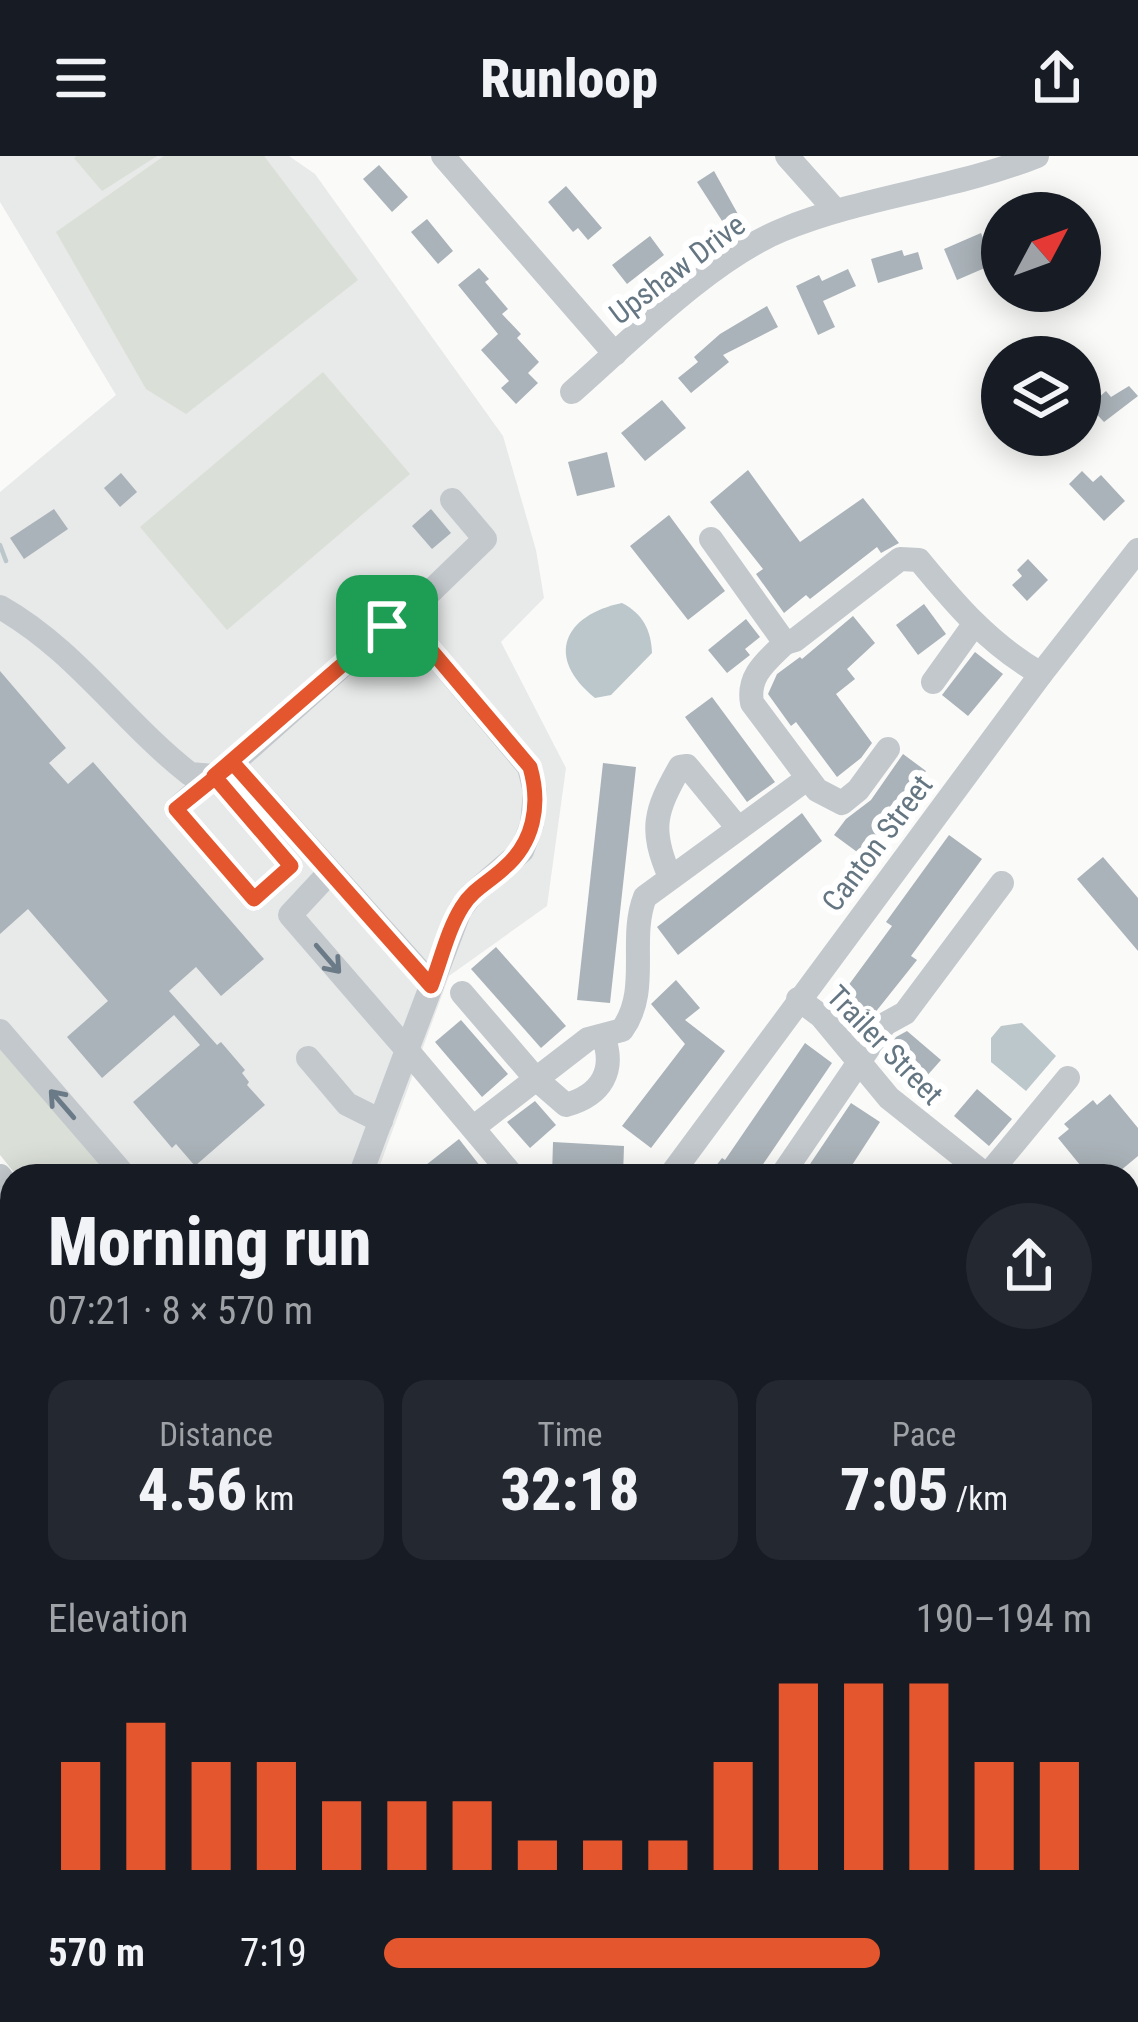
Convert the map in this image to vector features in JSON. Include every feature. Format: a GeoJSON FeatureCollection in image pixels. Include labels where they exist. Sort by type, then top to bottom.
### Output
{"type":"FeatureCollection","features":[{"type":"Feature","properties":{"kind":"street"},"geometry":{"type":"LineString","coordinates":[[442,156],[615,354]]}},
{"type":"Feature","properties":{"kind":"street"},"geometry":{"type":"LineString","coordinates":[[787,156],[836,211]]}},
{"type":"Feature","properties":{"kind":"street","name":"Upshaw Drive"},"geometry":{"type":"LineString","coordinates":[[572,392],[744,249],[779,231],[1037,156]]}},
{"type":"Feature","properties":{"kind":"street"},"geometry":{"type":"LineString","coordinates":[[224,770],[291,866],[254,899],[176,809],[387,626],[398,623],[485,539],[452,500]]}},
{"type":"Feature","properties":{"kind":"street"},"geometry":{"type":"LineString","coordinates":[[711,539],[785,643]]}},
{"type":"Feature","properties":{"kind":"street","name":"Canton Street"},"geometry":{"type":"LineString","coordinates":[[679,1164],[1040,674],[1138,550]]}},
{"type":"Feature","properties":{"kind":"street"},"geometry":{"type":"LineString","coordinates":[[888,749],[858,790],[842,803],[817,790],[752,703],[749,686],[785,643],[900,559],[919,560],[973,626],[1040,674]]}},
{"type":"Feature","properties":{"kind":"street"},"geometry":{"type":"LineString","coordinates":[[0,607],[34,626],[82,668],[176,764],[201,778],[224,770]]}},
{"type":"Feature","properties":{"kind":"street"},"geometry":{"type":"LineString","coordinates":[[365,1164],[460,910],[521,851],[528,840],[536,793],[530,767],[419,636],[398,623]]}},
{"type":"Feature","properties":{"kind":"street"},"geometry":{"type":"LineString","coordinates":[[933,682],[973,626]]}},
{"type":"Feature","properties":{"kind":"street"},"geometry":{"type":"LineString","coordinates":[[670,877],[655,843],[659,802],[680,767],[687,766],[708,787],[738,828]]}},
{"type":"Feature","properties":{"kind":"street"},"geometry":{"type":"LineString","coordinates":[[224,770],[330,872],[431,986]]}},
{"type":"Feature","properties":{"kind":"street"},"geometry":{"type":"LineString","coordinates":[[475,1127],[588,1039],[622,1030],[638,997],[642,903],[670,877],[808,778]]}},
{"type":"Feature","properties":{"kind":"street"},"geometry":{"type":"LineString","coordinates":[[330,872],[290,915],[504,1164]]}},
{"type":"Feature","properties":{"kind":"street"},"geometry":{"type":"LineString","coordinates":[[789,1164],[884,1024],[905,1013],[1002,883]]}},
{"type":"Feature","properties":{"kind":"street"},"geometry":{"type":"LineString","coordinates":[[462,993],[536,1079],[566,1106],[605,1077],[610,1064],[603,1036]]}},
{"type":"Feature","properties":{"kind":"street","name":"Trailer Street"},"geometry":{"type":"LineString","coordinates":[[798,999],[821,1016],[914,1120],[971,1164]]}},
{"type":"Feature","properties":{"kind":"street"},"geometry":{"type":"LineString","coordinates":[[0,1030],[115,1164]]}},
{"type":"Feature","properties":{"kind":"street"},"geometry":{"type":"LineString","coordinates":[[308,1058],[347,1104],[381,1121]]}},
{"type":"Feature","properties":{"kind":"street"},"geometry":{"type":"LineString","coordinates":[[997,1164],[1069,1078]]}},
{"type":"Feature","properties":{"kind":"shaded area"},"geometry":{"type":"Polygon","coordinates":[[[0,156],[289,156],[315,174],[503,436],[536,550],[544,598],[501,642],[566,768],[547,906],[449,976],[380,1164],[18,1164],[0,1141],[0,492],[116,395],[0,202],[0,156]]]}},
{"type":"Feature","properties":{"kind":"shaded area"},"geometry":{"type":"Polygon","coordinates":[[[157,156],[102,191],[74,158],[157,156]]]}},
{"type":"Feature","properties":{"kind":"shaded area"},"geometry":{"type":"Polygon","coordinates":[[[164,156],[264,156],[358,280],[186,414],[146,389],[56,232],[164,156]]]}},
{"type":"Feature","properties":{"kind":"shaded area"},"geometry":{"type":"Polygon","coordinates":[[[323,372],[410,474],[227,630],[140,527],[323,372]]]}},
{"type":"Feature","properties":{"kind":"shaded area"},"geometry":{"type":"Polygon","coordinates":[[[622,603],[644,624],[652,653],[611,695],[595,698],[570,668],[568,640],[586,617],[622,603]]]}},
{"type":"Feature","properties":{"kind":"shaded area"},"geometry":{"type":"Polygon","coordinates":[[[1022,1023],[1056,1056],[1026,1091],[991,1062],[991,1038],[1001,1026],[1022,1023]]]}},
{"type":"Feature","properties":{"kind":"shaded area"},"geometry":{"type":"Polygon","coordinates":[[[0,1039],[109,1164],[7,1164],[0,1155],[0,1039]]]}},
{"type":"Feature","properties":{"kind":"building"},"geometry":{"type":"Polygon","coordinates":[[[379,165],[408,197],[392,212],[363,179],[379,165]]]}},
{"type":"Feature","properties":{"kind":"building"},"geometry":{"type":"Polygon","coordinates":[[[714,171],[739,216],[724,224],[697,182],[714,171]]]}},
{"type":"Feature","properties":{"kind":"building"},"geometry":{"type":"Polygon","coordinates":[[[566,186],[602,228],[588,240],[578,228],[573,232],[548,202],[566,186]]]}},
{"type":"Feature","properties":{"kind":"building"},"geometry":{"type":"Polygon","coordinates":[[[427,219],[453,251],[438,264],[411,232],[427,219]]]}},
{"type":"Feature","properties":{"kind":"building"},"geometry":{"type":"Polygon","coordinates":[[[981,233],[981,270],[957,280],[944,249],[981,233]]]}},
{"type":"Feature","properties":{"kind":"building"},"geometry":{"type":"Polygon","coordinates":[[[650,236],[664,255],[627,284],[612,265],[650,236]]]}},
{"type":"Feature","properties":{"kind":"building"},"geometry":{"type":"Polygon","coordinates":[[[902,250],[904,256],[918,252],[923,269],[878,283],[871,259],[902,250]]]}},
{"type":"Feature","properties":{"kind":"building"},"geometry":{"type":"Polygon","coordinates":[[[479,268],[508,309],[502,314],[521,334],[517,338],[539,362],[528,373],[538,383],[516,404],[501,388],[509,381],[481,350],[498,334],[458,285],[479,268]]]}},
{"type":"Feature","properties":{"kind":"building"},"geometry":{"type":"Polygon","coordinates":[[[848,269],[856,286],[823,301],[835,327],[818,335],[796,286],[848,269]]]}},
{"type":"Feature","properties":{"kind":"building"},"geometry":{"type":"Polygon","coordinates":[[[767,306],[778,327],[723,355],[729,362],[691,393],[678,378],[698,362],[694,357],[720,334],[767,306]]]}},
{"type":"Feature","properties":{"kind":"building"},"geometry":{"type":"Polygon","coordinates":[[[1129,386],[1138,396],[1104,422],[1101,395],[1106,391],[1111,397],[1129,386]]]}},
{"type":"Feature","properties":{"kind":"building"},"geometry":{"type":"Polygon","coordinates":[[[662,400],[686,428],[645,461],[621,433],[662,400]]]}},
{"type":"Feature","properties":{"kind":"building"},"geometry":{"type":"Polygon","coordinates":[[[607,452],[615,487],[577,496],[568,462],[607,452]]]}},
{"type":"Feature","properties":{"kind":"building"},"geometry":{"type":"Polygon","coordinates":[[[748,470],[800,542],[863,498],[899,543],[881,553],[877,547],[810,599],[806,595],[784,613],[756,574],[763,569],[710,502],[748,470]]]}},
{"type":"Feature","properties":{"kind":"building"},"geometry":{"type":"Polygon","coordinates":[[[1082,471],[1093,482],[1101,475],[1125,501],[1104,521],[1069,484],[1082,471]]]}},
{"type":"Feature","properties":{"kind":"building"},"geometry":{"type":"Polygon","coordinates":[[[121,473],[137,492],[120,507],[104,488],[121,473]]]}},
{"type":"Feature","properties":{"kind":"building"},"geometry":{"type":"Polygon","coordinates":[[[54,509],[68,529],[24,559],[10,538],[54,509]]]}},
{"type":"Feature","properties":{"kind":"building"},"geometry":{"type":"Polygon","coordinates":[[[431,509],[451,533],[432,549],[412,526],[431,509]]]}},
{"type":"Feature","properties":{"kind":"building"},"geometry":{"type":"Polygon","coordinates":[[[669,515],[725,591],[688,620],[630,546],[669,515]]]}},
{"type":"Feature","properties":{"kind":"building"},"geometry":{"type":"Polygon","coordinates":[[[1028,559],[1048,580],[1027,601],[1012,585],[1022,576],[1017,570],[1028,559]]]}},
{"type":"Feature","properties":{"kind":"building"},"geometry":{"type":"Polygon","coordinates":[[[924,604],[946,634],[918,655],[896,625],[924,604]]]}},
{"type":"Feature","properties":{"kind":"building"},"geometry":{"type":"Polygon","coordinates":[[[853,616],[875,643],[847,669],[855,679],[836,694],[872,743],[837,777],[796,722],[791,726],[768,694],[777,674],[853,616]]]}},
{"type":"Feature","properties":{"kind":"building"},"geometry":{"type":"Polygon","coordinates":[[[746,619],[760,637],[745,649],[750,655],[727,673],[708,650],[746,619]]]}},
{"type":"Feature","properties":{"kind":"building"},"geometry":{"type":"Polygon","coordinates":[[[975,652],[1003,674],[968,716],[942,695],[975,652]]]}},
{"type":"Feature","properties":{"kind":"building"},"geometry":{"type":"Polygon","coordinates":[[[0,671],[66,748],[49,763],[68,784],[93,762],[264,959],[221,996],[196,967],[169,991],[245,1070],[247,1085],[265,1105],[193,1164],[176,1144],[172,1148],[133,1102],[200,1045],[174,1015],[102,1078],[67,1037],[108,1001],[28,909],[0,934],[0,671]]]}},
{"type":"Feature","properties":{"kind":"building"},"geometry":{"type":"Polygon","coordinates":[[[712,697],[775,782],[747,802],[685,717],[712,697]]]}},
{"type":"Feature","properties":{"kind":"building"},"geometry":{"type":"Polygon","coordinates":[[[903,754],[926,771],[864,857],[834,835],[871,800],[903,754]]]}},
{"type":"Feature","properties":{"kind":"building"},"geometry":{"type":"Polygon","coordinates":[[[603,763],[636,767],[610,1003],[577,1000],[603,763]]]}},
{"type":"Feature","properties":{"kind":"building"},"geometry":{"type":"Polygon","coordinates":[[[802,813],[822,841],[678,955],[657,927],[802,813]]]}},
{"type":"Feature","properties":{"kind":"building"},"geometry":{"type":"Polygon","coordinates":[[[949,835],[982,859],[911,956],[917,960],[862,1029],[834,1005],[892,926],[886,922],[949,835]]]}},
{"type":"Feature","properties":{"kind":"building"},"geometry":{"type":"Polygon","coordinates":[[[1103,857],[1138,898],[1138,951],[1077,879],[1103,857]]]}},
{"type":"Feature","properties":{"kind":"building"},"geometry":{"type":"Polygon","coordinates":[[[496,947],[566,1026],[541,1048],[471,969],[496,947]]]}},
{"type":"Feature","properties":{"kind":"building"},"geometry":{"type":"Polygon","coordinates":[[[676,980],[700,1008],[685,1020],[725,1051],[651,1148],[622,1126],[685,1044],[651,1004],[676,980]]]}},
{"type":"Feature","properties":{"kind":"building"},"geometry":{"type":"Polygon","coordinates":[[[461,1020],[508,1074],[482,1097],[435,1042],[461,1020]]]}},
{"type":"Feature","properties":{"kind":"building"},"geometry":{"type":"Polygon","coordinates":[[[907,1031],[941,1060],[917,1087],[882,1057],[896,1037],[907,1031]]]}},
{"type":"Feature","properties":{"kind":"building"},"geometry":{"type":"Polygon","coordinates":[[[805,1043],[832,1063],[763,1164],[717,1164],[725,1160],[805,1043]]]}},
{"type":"Feature","properties":{"kind":"building"},"geometry":{"type":"Polygon","coordinates":[[[977,1089],[1012,1119],[989,1146],[954,1116],[977,1089]]]}},
{"type":"Feature","properties":{"kind":"building"},"geometry":{"type":"Polygon","coordinates":[[[1110,1094],[1138,1128],[1138,1156],[1128,1164],[1079,1164],[1058,1138],[1069,1129],[1064,1124],[1093,1100],[1097,1105],[1110,1094]]]}},
{"type":"Feature","properties":{"kind":"building"},"geometry":{"type":"Polygon","coordinates":[[[535,1101],[556,1125],[530,1148],[507,1122],[535,1101]]]}},
{"type":"Feature","properties":{"kind":"building"},"geometry":{"type":"Polygon","coordinates":[[[851,1103],[880,1122],[853,1164],[810,1164],[851,1103]]]}},
{"type":"Feature","properties":{"kind":"building"},"geometry":{"type":"Polygon","coordinates":[[[459,1139],[479,1164],[427,1164],[459,1139]]]}},
{"type":"Feature","properties":{"kind":"building"},"geometry":{"type":"Polygon","coordinates":[[[553,1142],[624,1146],[623,1164],[552,1164],[553,1142]]]}},
{"type":"Feature","properties":{"kind":"waterway"},"geometry":{"type":"LineString","coordinates":[[0,545],[6,561]]}},
{"type":"Feature","properties":{"kind":"route"},"geometry":{"type":"LineString","coordinates":[[387,626],[214,776],[291,866],[254,899],[176,809],[214,776],[233,763],[431,986],[460,910],[528,840],[536,793],[530,767],[419,636],[398,623],[387,626]]}}]}
